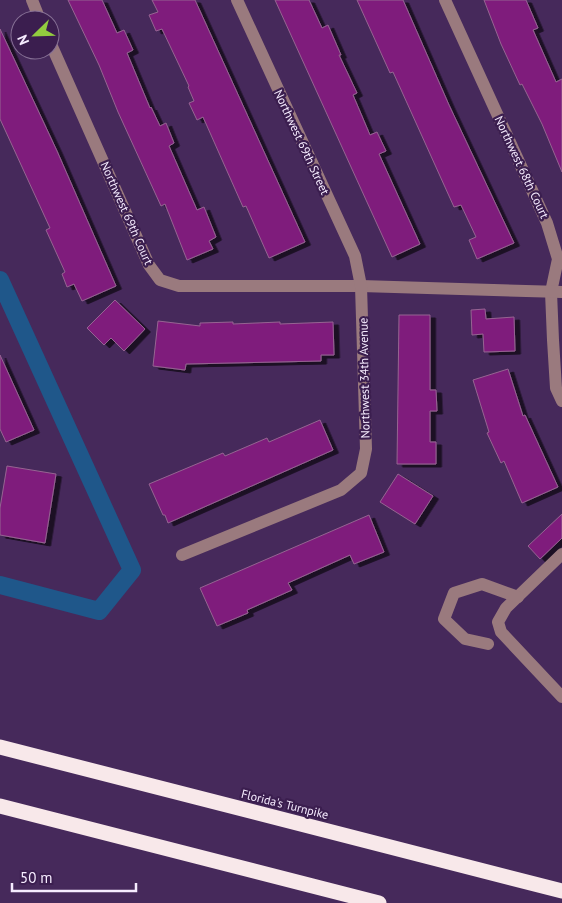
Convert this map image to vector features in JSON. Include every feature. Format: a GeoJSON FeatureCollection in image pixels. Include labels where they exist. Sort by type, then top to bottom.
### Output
{"type":"FeatureCollection","features":[{"type":"Feature","properties":{"kind":"highway","name":"Florida's Turnpike"},"geometry":{"type":"LineString","coordinates":[[0,747],[562,891]]}},
{"type":"Feature","properties":{"kind":"highway"},"geometry":{"type":"LineString","coordinates":[[0,806],[379,903]]}},
{"type":"Feature","properties":{"kind":"street","name":"Northwest 69th Street"},"geometry":{"type":"LineString","coordinates":[[237,0],[354,256],[361,286]]}},
{"type":"Feature","properties":{"kind":"street","name":"Northwest 68th Court"},"geometry":{"type":"LineString","coordinates":[[445,0],[548,223],[558,259],[556,388],[562,402]]}},
{"type":"Feature","properties":{"kind":"street","name":"Northwest 69th Court"},"geometry":{"type":"LineString","coordinates":[[58,60],[149,265],[160,280],[179,286],[361,286]]}},
{"type":"Feature","properties":{"kind":"street"},"geometry":{"type":"LineString","coordinates":[[361,286],[557,292]]}},
{"type":"Feature","properties":{"kind":"street","name":"Northwest 34th Avenue"},"geometry":{"type":"LineString","coordinates":[[182,555],[340,490],[361,473],[366,450],[361,286]]}},
{"type":"Feature","properties":{"kind":"street"},"geometry":{"type":"LineString","coordinates":[[562,554],[506,608],[498,622],[501,632],[562,697]]}},
{"type":"Feature","properties":{"kind":"street"},"geometry":{"type":"LineString","coordinates":[[488,644],[465,639],[444,619],[454,593],[482,584],[518,597]]}},
{"type":"Feature","properties":{"kind":"building"},"geometry":{"type":"Polygon","coordinates":[[[68,0],[102,0],[117,33],[124,30],[133,50],[127,53],[150,108],[160,126],[166,123],[174,143],[169,146],[197,210],[204,207],[216,237],[209,241],[213,249],[187,260],[165,204],[161,206],[118,112],[99,65],[68,0]]]}},
{"type":"Feature","properties":{"kind":"building"},"geometry":{"type":"Polygon","coordinates":[[[152,0],[195,0],[305,242],[269,258],[246,206],[243,207],[203,117],[197,120],[189,103],[194,101],[189,86],[162,29],[156,31],[149,15],[158,12],[152,0]]]}},
{"type":"Feature","properties":{"kind":"building"},"geometry":{"type":"Polygon","coordinates":[[[275,0],[309,0],[322,28],[328,25],[341,55],[339,55],[357,93],[353,95],[370,135],[377,132],[386,151],[379,154],[420,244],[392,257],[275,0]]]}},
{"type":"Feature","properties":{"kind":"building"},"geometry":{"type":"Polygon","coordinates":[[[357,0],[403,0],[449,105],[514,243],[477,259],[469,240],[476,237],[461,205],[454,207],[393,72],[390,73],[357,0]]]}},
{"type":"Feature","properties":{"kind":"building"},"geometry":{"type":"Polygon","coordinates":[[[484,0],[526,0],[538,28],[533,30],[556,82],[562,79],[562,172],[542,124],[522,84],[520,85],[501,44],[484,0]]]}},
{"type":"Feature","properties":{"kind":"building"},"geometry":{"type":"Polygon","coordinates":[[[0,29],[10,50],[10,60],[14,60],[116,286],[82,301],[74,284],[67,287],[62,274],[65,272],[46,230],[50,228],[0,119],[0,29]]]}},
{"type":"Feature","properties":{"kind":"building"},"geometry":{"type":"Polygon","coordinates":[[[115,300],[145,329],[124,351],[111,338],[104,345],[87,328],[115,300]]]}},
{"type":"Feature","properties":{"kind":"building"},"geometry":{"type":"Polygon","coordinates":[[[485,309],[486,319],[514,317],[515,351],[484,352],[483,334],[472,335],[471,310],[485,309]]]}},
{"type":"Feature","properties":{"kind":"building"},"geometry":{"type":"Polygon","coordinates":[[[399,315],[430,315],[430,390],[436,390],[437,411],[430,411],[430,442],[436,442],[436,464],[397,464],[399,315]]]}},
{"type":"Feature","properties":{"kind":"building"},"geometry":{"type":"Polygon","coordinates":[[[158,321],[200,326],[200,323],[233,322],[233,324],[280,322],[280,324],[333,322],[334,355],[321,355],[321,361],[186,364],[185,370],[153,366],[158,321]]]}},
{"type":"Feature","properties":{"kind":"building"},"geometry":{"type":"Polygon","coordinates":[[[0,355],[34,430],[6,442],[0,429],[0,355]]]}},
{"type":"Feature","properties":{"kind":"building"},"geometry":{"type":"Polygon","coordinates":[[[508,369],[523,416],[525,415],[558,487],[522,503],[504,461],[501,463],[487,433],[489,432],[473,380],[508,369]]]}},
{"type":"Feature","properties":{"kind":"building"},"geometry":{"type":"Polygon","coordinates":[[[320,420],[333,450],[168,523],[149,484],[223,453],[225,456],[267,438],[269,442],[320,420]]]}},
{"type":"Feature","properties":{"kind":"building"},"geometry":{"type":"Polygon","coordinates":[[[7,466],[56,474],[45,543],[0,535],[0,508],[7,466]]]}},
{"type":"Feature","properties":{"kind":"building"},"geometry":{"type":"Polygon","coordinates":[[[398,474],[433,496],[415,524],[380,502],[398,474]]]}},
{"type":"Feature","properties":{"kind":"building"},"geometry":{"type":"Polygon","coordinates":[[[562,514],[562,538],[540,559],[528,546],[562,514]]]}},
{"type":"Feature","properties":{"kind":"building"},"geometry":{"type":"Polygon","coordinates":[[[369,515],[384,552],[354,564],[350,555],[288,583],[292,590],[247,610],[248,613],[217,626],[200,588],[369,515]]]}},
{"type":"Feature","properties":{"kind":"waterway"},"geometry":{"type":"LineString","coordinates":[[0,280],[132,570],[99,611],[0,585]]}}]}
